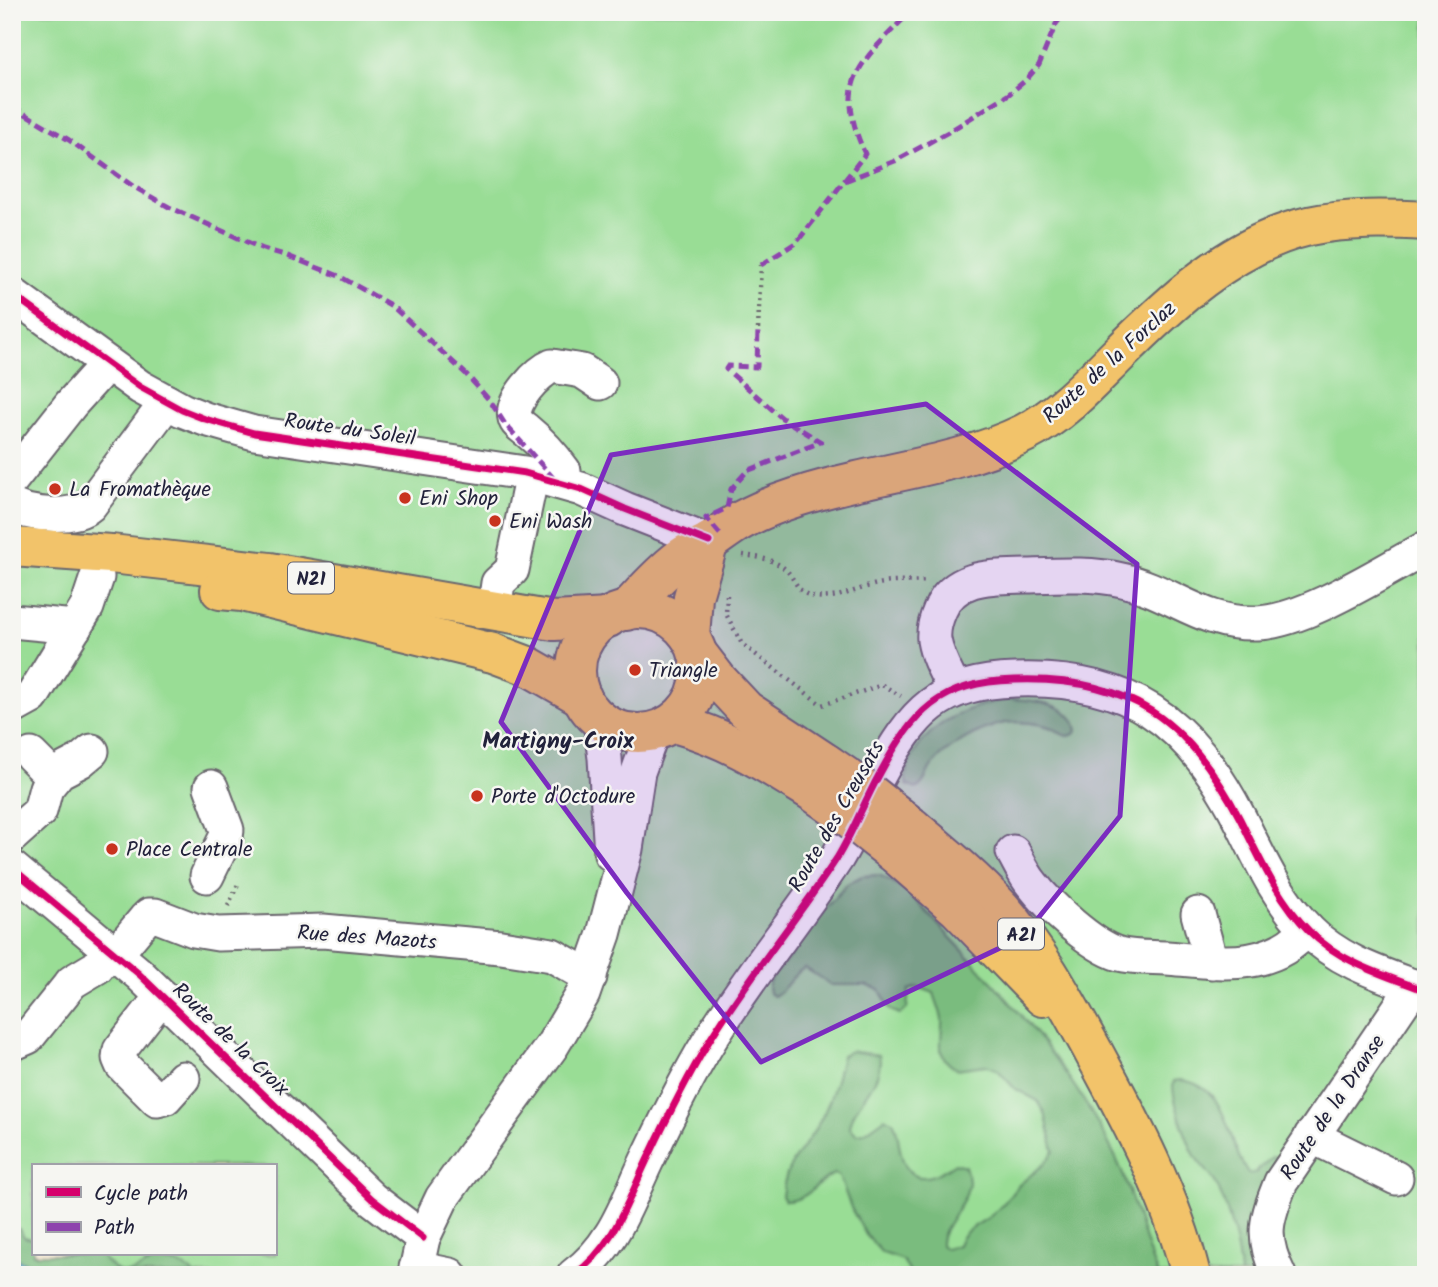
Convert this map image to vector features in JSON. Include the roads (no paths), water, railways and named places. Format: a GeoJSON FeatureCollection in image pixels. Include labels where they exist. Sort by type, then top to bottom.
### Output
{"type":"FeatureCollection","features":[{"type":"Feature","properties":{"kind":"main road","name":"Route de la Forclaz"},"geometry":{"type":"LineString","coordinates":[[617,614],[682,556],[756,513],[795,498],[948,461],[986,449],[1028,431],[1081,393],[1148,326],[1200,280],[1237,256],[1289,232],[1328,223],[1377,219],[1426,221]]}},
{"type":"Feature","properties":{"kind":"main road"},"geometry":{"type":"LineString","coordinates":[[663,727],[688,708],[697,689],[700,677],[694,645],[693,597],[715,538]]}},
{"type":"Feature","properties":{"kind":"main road","name":"N21"},"geometry":{"type":"LineString","coordinates":[[12,547],[288,574],[554,621],[648,610],[666,616],[683,628],[694,645]]}},
{"type":"Feature","properties":{"kind":"main road","name":"N21"},"geometry":{"type":"LineString","coordinates":[[12,569],[107,556],[493,653],[528,666],[625,733],[646,733],[663,727]]}},
{"type":"Feature","properties":{"kind":"main road"},"geometry":{"type":"LineString","coordinates":[[591,709],[576,673],[579,653],[589,634],[617,614]]}},
{"type":"Feature","properties":{"kind":"main road","name":"A21"},"geometry":{"type":"LineString","coordinates":[[694,645],[746,710],[820,778],[902,839],[958,909],[1062,1016],[1101,1066],[1132,1122],[1174,1222],[1191,1275]]}},
{"type":"Feature","properties":{"kind":"main road","name":"A21"},"geometry":{"type":"LineString","coordinates":[[663,727],[724,740],[820,778]]}},
{"type":"Feature","properties":{"kind":"street","name":"Route du Soleil"},"geometry":{"type":"LineString","coordinates":[[12,294],[107,364],[167,402],[205,419],[254,433],[547,478],[625,509],[715,538]]}},
{"type":"Feature","properties":{"kind":"street"},"geometry":{"type":"LineString","coordinates":[[12,479],[107,364]]}},
{"type":"Feature","properties":{"kind":"street"},"geometry":{"type":"LineString","coordinates":[[494,611],[498,583],[512,570],[547,478],[564,471],[546,445],[520,426],[515,418],[523,393],[534,377],[552,366],[582,371],[600,383]]}},
{"type":"Feature","properties":{"kind":"street"},"geometry":{"type":"LineString","coordinates":[[12,505],[25,511],[66,515],[84,511],[167,402]]}},
{"type":"Feature","properties":{"kind":"street","name":"Route du Soleil"},"geometry":{"type":"LineString","coordinates":[[625,509],[651,538],[662,573]]}},
{"type":"Feature","properties":{"kind":"street"},"geometry":{"type":"LineString","coordinates":[[12,528],[107,556],[87,607],[32,697],[12,708]]}},
{"type":"Feature","properties":{"kind":"street"},"geometry":{"type":"LineString","coordinates":[[954,690],[939,657],[934,632],[944,601],[950,592],[967,582],[999,577],[1049,575],[1110,578],[1148,589],[1221,621],[1258,623],[1277,621],[1315,607],[1426,548]]}},
{"type":"Feature","properties":{"kind":"street"},"geometry":{"type":"LineString","coordinates":[[12,621],[75,626]]}},
{"type":"Feature","properties":{"kind":"street","name":"Route des Creusats"},"geometry":{"type":"LineString","coordinates":[[574,1275],[587,1265],[609,1240],[649,1155],[709,1041],[839,854],[878,776],[919,714],[936,699],[954,690],[998,680],[1055,681],[1110,690],[1148,708],[1185,737],[1211,768],[1281,897],[1307,929],[1326,946],[1354,964],[1420,989]]}},
{"type":"Feature","properties":{"kind":"street"},"geometry":{"type":"LineString","coordinates":[[591,709],[606,776],[613,898]]}},
{"type":"Feature","properties":{"kind":"street"},"geometry":{"type":"LineString","coordinates":[[450,1275],[418,1260],[442,1198],[552,1046],[575,1009],[594,968],[613,898],[626,849],[638,772],[663,727]]}},
{"type":"Feature","properties":{"kind":"street"},"geometry":{"type":"LineString","coordinates":[[12,836],[40,811],[47,788],[43,766],[64,768],[80,761],[92,751]]}},
{"type":"Feature","properties":{"kind":"street"},"geometry":{"type":"LineString","coordinates":[[207,876],[227,830],[211,787]]}},
{"type":"Feature","properties":{"kind":"street"},"geometry":{"type":"LineString","coordinates":[[1013,852],[1030,882],[1054,909],[1089,937],[1119,954],[1211,962],[1260,960],[1297,941],[1307,929]]}},
{"type":"Feature","properties":{"kind":"street","name":"Route de la Croix"},"geometry":{"type":"LineString","coordinates":[[12,868],[114,952],[162,996],[372,1199],[418,1260]]}},
{"type":"Feature","properties":{"kind":"street"},"geometry":{"type":"LineString","coordinates":[[1198,914],[1211,962]]}},
{"type":"Feature","properties":{"kind":"street","name":"Rue des Mazots"},"geometry":{"type":"LineString","coordinates":[[114,952],[149,915],[155,915],[194,930],[218,934],[323,931],[502,947],[552,955],[594,968]]}},
{"type":"Feature","properties":{"kind":"street"},"geometry":{"type":"LineString","coordinates":[[12,1044],[28,1037],[72,982],[97,967],[114,952]]}},
{"type":"Feature","properties":{"kind":"street","name":"Route de la Dranse"},"geometry":{"type":"LineString","coordinates":[[1279,1275],[1269,1242],[1267,1216],[1281,1182],[1311,1136],[1420,989]]}},
{"type":"Feature","properties":{"kind":"street"},"geometry":{"type":"LineString","coordinates":[[162,996],[120,1050],[119,1058],[122,1065],[157,1100],[165,1098],[183,1078]]}},
{"type":"Feature","properties":{"kind":"street"},"geometry":{"type":"LineString","coordinates":[[1311,1136],[1396,1178]]}},
{"type":"Feature","properties":{"kind":"water"},"geometry":{"type":"Polygon","coordinates":[[[12,1258],[60,1275],[12,1275],[12,1258]]]}},
{"type":"Feature","properties":{"kind":"place","name":"La Fromathèque"},"geometry":{"type":"Point","coordinates":[55,489]}},
{"type":"Feature","properties":{"kind":"place","name":"Eni Shop"},"geometry":{"type":"Point","coordinates":[405,498]}},
{"type":"Feature","properties":{"kind":"place","name":"Eni Wash"},"geometry":{"type":"Point","coordinates":[495,521]}},
{"type":"Feature","properties":{"kind":"place","name":"Triangle"},"geometry":{"type":"Point","coordinates":[635,670]}},
{"type":"Feature","properties":{"kind":"place","name":"Porte d'Octodure"},"geometry":{"type":"Point","coordinates":[477,796]}},
{"type":"Feature","properties":{"kind":"place","name":"Place Centrale"},"geometry":{"type":"Point","coordinates":[112,849]}},
{"type":"Feature","properties":{"kind":"district","name":"Martigny-Croix"},"geometry":{"type":"Point","coordinates":[558,740]}}]}
